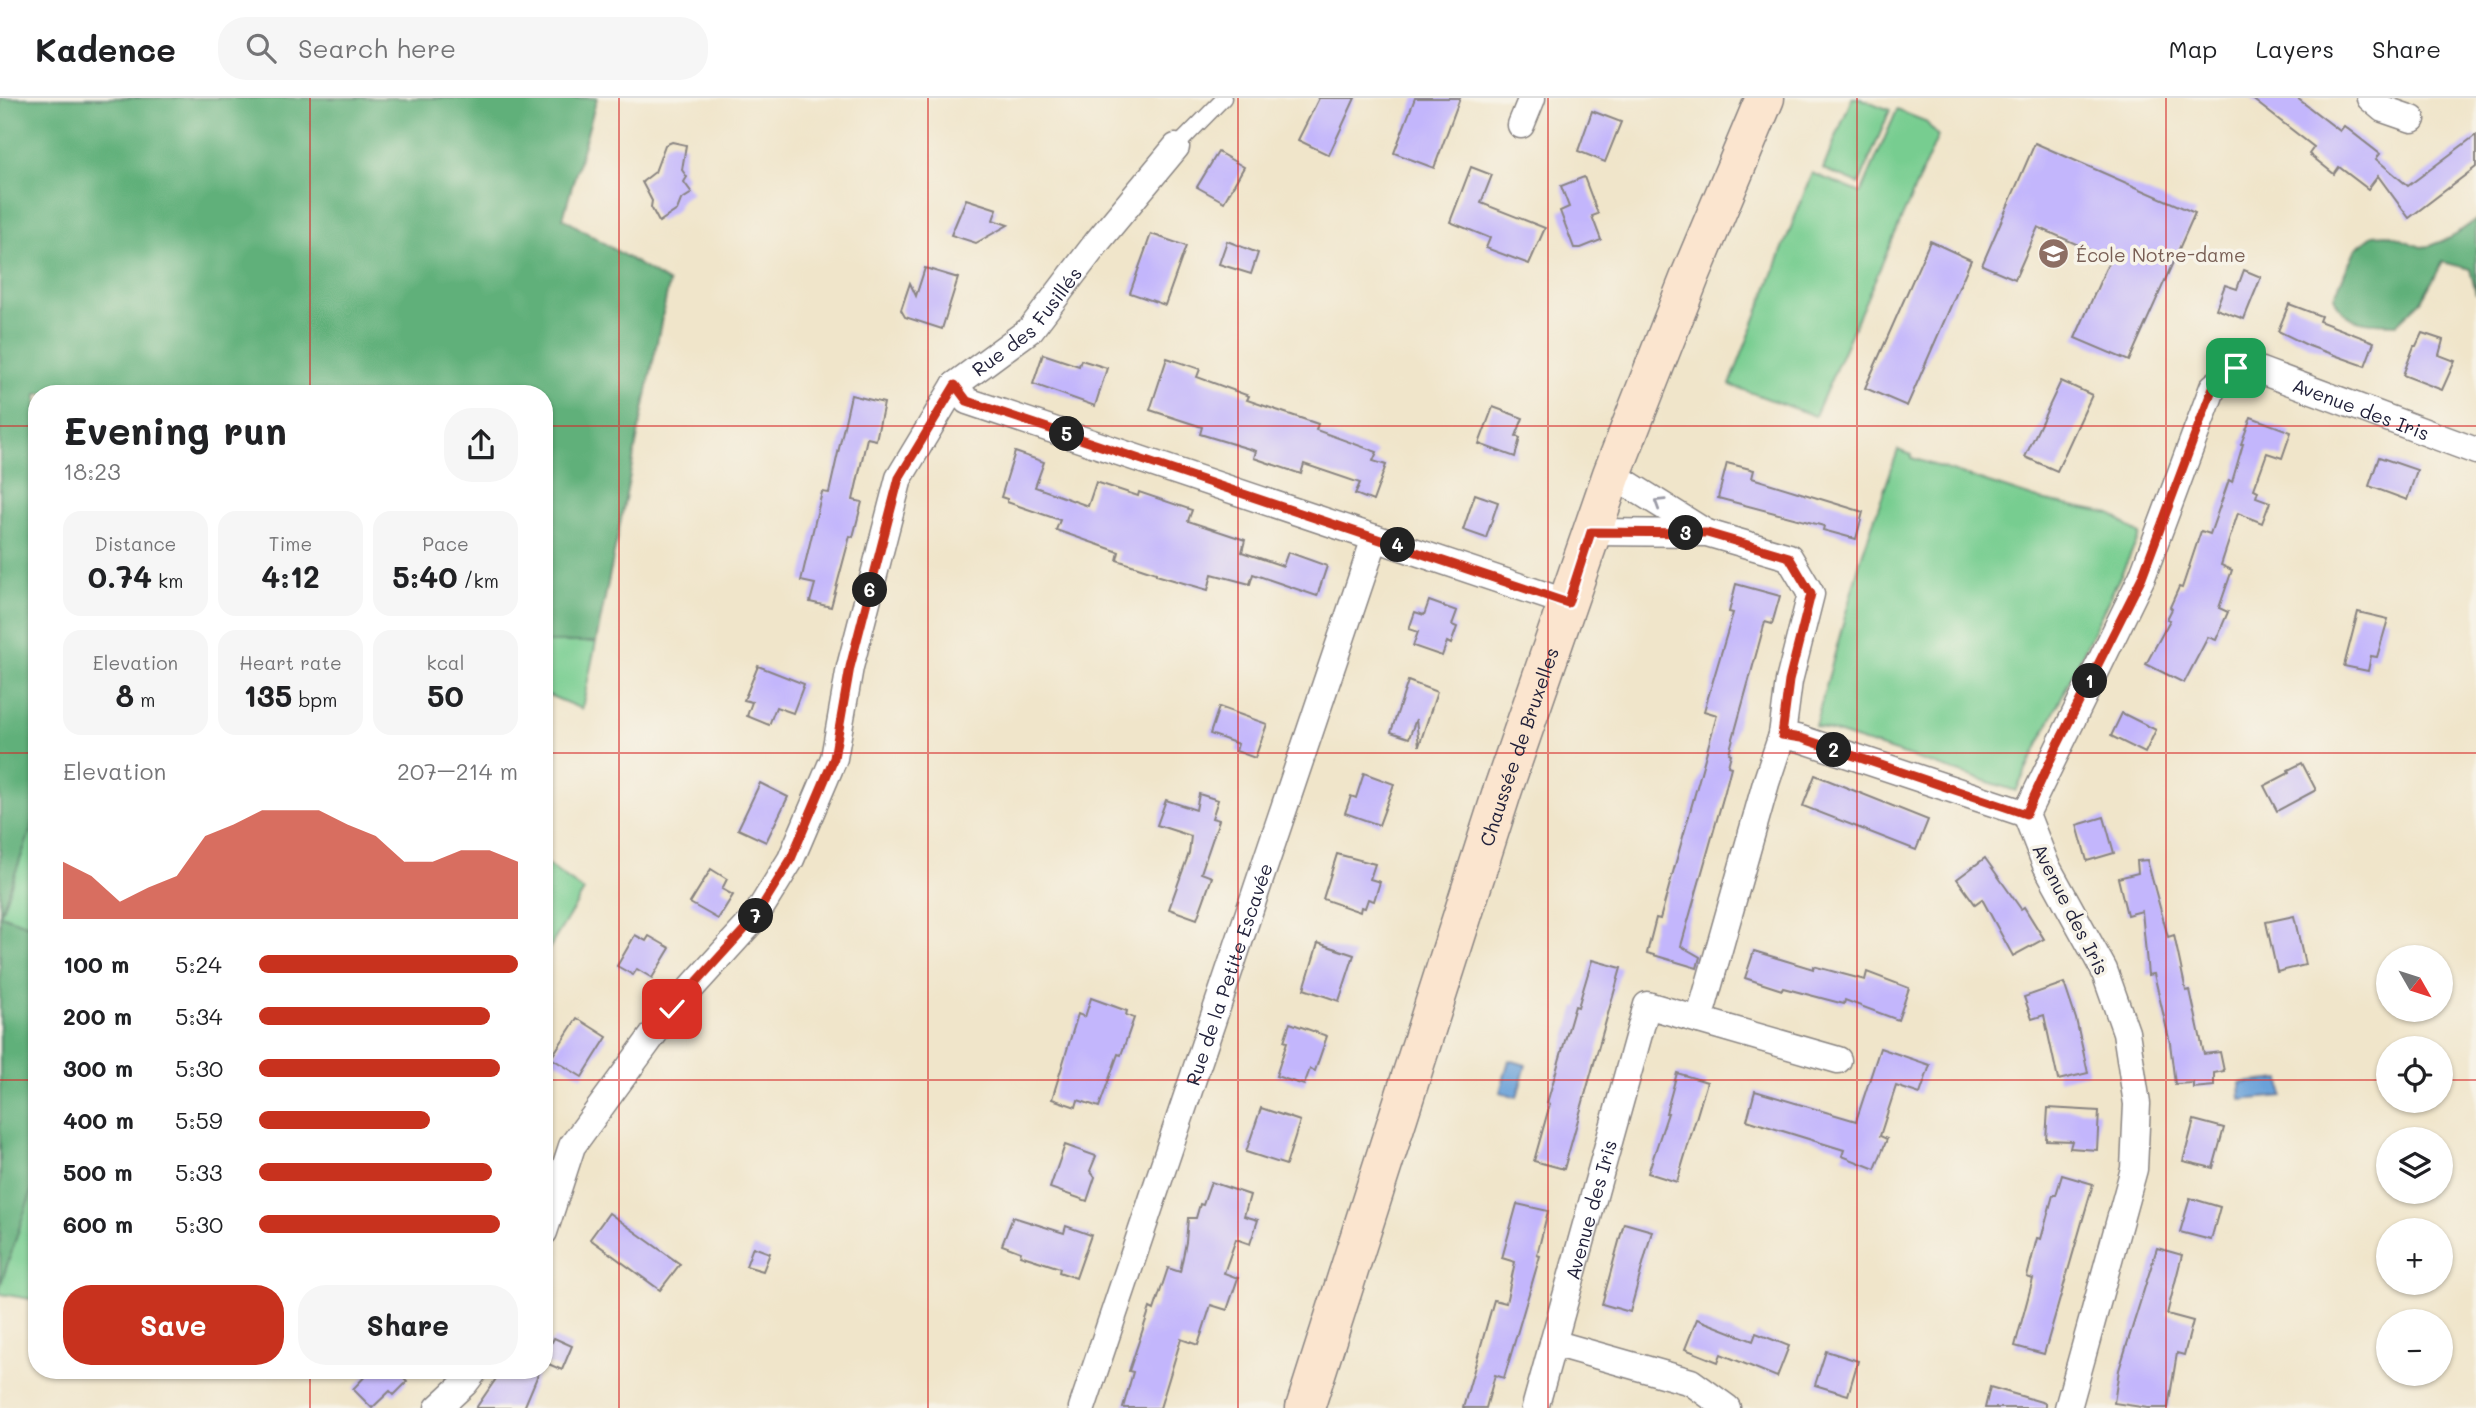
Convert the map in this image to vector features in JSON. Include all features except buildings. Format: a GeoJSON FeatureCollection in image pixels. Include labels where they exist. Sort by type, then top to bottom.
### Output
{"type":"FeatureCollection","features":[{"type":"Feature","properties":{"kind":"main road","name":"Chaussée de Bruxelles"},"geometry":{"type":"LineString","coordinates":[[1305,1408],[1503,789],[1591,532],[1691,274],[1765,98]]}},
{"type":"Feature","properties":{"kind":"street"},"geometry":{"type":"LineString","coordinates":[[1521,125],[1532,98]]}},
{"type":"Feature","properties":{"kind":"street"},"geometry":{"type":"LineString","coordinates":[[2370,98],[2383,109],[2413,119]]}},
{"type":"Feature","properties":{"kind":"street","name":"Rue des Fusillés"},"geometry":{"type":"LineString","coordinates":[[553,1204],[572,1146],[672,1009],[754,919],[791,859],[834,758],[850,667],[899,478],[955,385],[1031,329],[1098,241],[1176,147]]}},
{"type":"Feature","properties":{"kind":"street","name":"Avenue des Iris"},"geometry":{"type":"LineString","coordinates":[[2068,1408],[2134,1169],[2137,1104],[2126,1032],[2104,970],[2046,865],[2026,814],[2142,577],[2213,387],[2236,368],[2260,371],[2476,451]]}},
{"type":"Feature","properties":{"kind":"street"},"geometry":{"type":"LineString","coordinates":[[955,385],[967,401],[1568,603]]}},
{"type":"Feature","properties":{"kind":"street"},"geometry":{"type":"LineString","coordinates":[[1612,474],[1707,533],[1789,557],[1811,594],[1789,681],[1782,735],[1699,1020],[1838,1060]]}},
{"type":"Feature","properties":{"kind":"street"},"geometry":{"type":"LineString","coordinates":[[1591,532],[1707,533]]}},
{"type":"Feature","properties":{"kind":"street","name":"Rue de la Petite Escavée"},"geometry":{"type":"LineString","coordinates":[[1082,1408],[1376,538]]}},
{"type":"Feature","properties":{"kind":"street"},"geometry":{"type":"LineString","coordinates":[[1782,735],[1801,738],[2026,814]]}},
{"type":"Feature","properties":{"kind":"street","name":"Avenue des Iris"},"geometry":{"type":"LineString","coordinates":[[1535,1408],[1647,1005],[1699,1020]]}},
{"type":"Feature","properties":{"kind":"street"},"geometry":{"type":"LineString","coordinates":[[1553,1343],[1691,1382],[1727,1408]]}},
{"type":"Feature","properties":{"kind":"street"},"geometry":{"type":"LineString","coordinates":[[438,1408],[468,1379]]}},
{"type":"Feature","properties":{"kind":"lane","name":"Rue des Fusillés"},"geometry":{"type":"LineString","coordinates":[[1176,147],[1224,98]]}},
{"type":"Feature","properties":{"kind":"green space"},"geometry":{"type":"Polygon","coordinates":[[[0,98],[597,98],[563,218],[669,283],[596,642],[553,642],[553,385],[28,385],[28,838],[0,915],[0,98]]]}},
{"type":"Feature","properties":{"kind":"green space"},"geometry":{"type":"Polygon","coordinates":[[[1852,98],[1860,98],[1890,110],[1859,184],[1823,169],[1852,98]]]}},
{"type":"Feature","properties":{"kind":"green space"},"geometry":{"type":"Polygon","coordinates":[[[1897,110],[1925,121],[1938,136],[1815,416],[1730,385],[1812,173],[1861,193],[1897,110]]]}},
{"type":"Feature","properties":{"kind":"green space"},"geometry":{"type":"Polygon","coordinates":[[[2476,220],[2476,294],[2470,269],[2443,262],[2421,301],[2397,324],[2360,321],[2345,313],[2339,306],[2334,297],[2356,248],[2373,235],[2388,234],[2421,247],[2429,246],[2450,238],[2476,220]]]}},
{"type":"Feature","properties":{"kind":"green space"},"geometry":{"type":"Polygon","coordinates":[[[1898,450],[1912,455],[1912,458],[2041,500],[2111,514],[2140,535],[2016,791],[1815,726],[1861,558],[1898,450]]]}},
{"type":"Feature","properties":{"kind":"green space"},"geometry":{"type":"Polygon","coordinates":[[[553,642],[596,642],[582,709],[553,697],[553,642]]]}},
{"type":"Feature","properties":{"kind":"green space"},"geometry":{"type":"Polygon","coordinates":[[[28,838],[28,925],[0,915],[28,838]]]}},
{"type":"Feature","properties":{"kind":"green space"},"geometry":{"type":"Polygon","coordinates":[[[553,869],[584,891],[553,942],[553,869]]]}},
{"type":"Feature","properties":{"kind":"green space"},"geometry":{"type":"Polygon","coordinates":[[[0,915],[28,925],[28,1202],[0,1286],[0,915]]]}},
{"type":"Feature","properties":{"kind":"green space"},"geometry":{"type":"Polygon","coordinates":[[[28,1202],[28,1299],[0,1294],[0,1286],[28,1202]]]}},
{"type":"Feature","properties":{"kind":"water"},"geometry":{"type":"Polygon","coordinates":[[[1509,1060],[1526,1065],[1517,1097],[1500,1092],[1509,1060]]]}},
{"type":"Feature","properties":{"kind":"water"},"geometry":{"type":"Polygon","coordinates":[[[2281,1079],[2283,1096],[2241,1100],[2240,1083],[2281,1079]]]}},
{"type":"Feature","properties":{"kind":"place","name":"École Notre-dame"},"geometry":{"type":"Point","coordinates":[2053,254]}},
{"type":"Feature","properties":{"kind":"route"},"geometry":{"type":"LineString","coordinates":[[672,1009],[754,919],[791,859],[834,758],[850,667],[899,478],[955,385],[967,401],[1568,603],[1591,532],[1707,533],[1789,557],[1811,594],[1789,681],[1782,735],[1801,738],[2026,814],[2142,577],[2213,387],[2236,368]]}}]}
